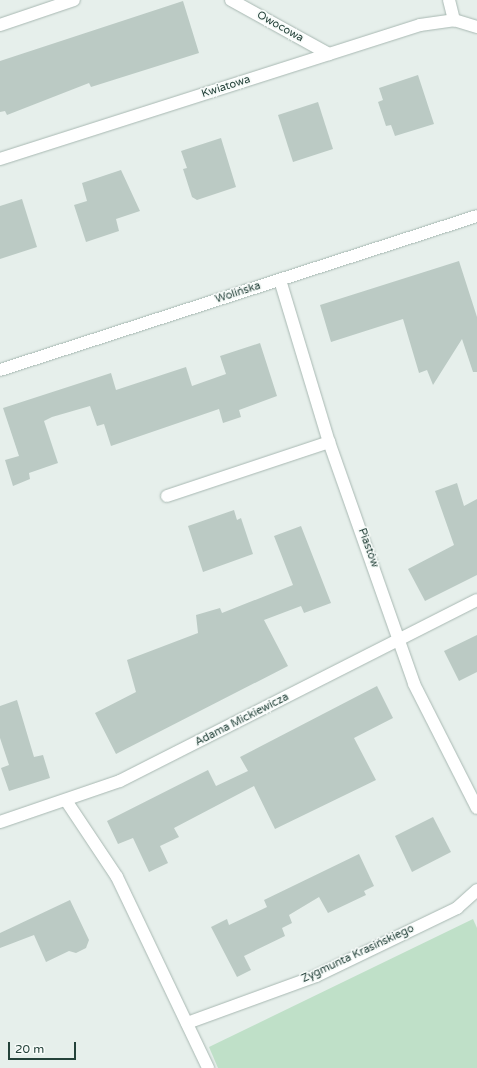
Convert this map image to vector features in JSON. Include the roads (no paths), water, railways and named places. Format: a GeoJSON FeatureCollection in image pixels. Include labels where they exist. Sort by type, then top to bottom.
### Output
{"type":"FeatureCollection","features":[{"type":"Feature","properties":{"kind":"street"},"geometry":{"type":"LineString","coordinates":[[0,25],[74,0]]}},
{"type":"Feature","properties":{"kind":"street","name":"Owocowa"},"geometry":{"type":"LineString","coordinates":[[231,0],[330,54]]}},
{"type":"Feature","properties":{"kind":"street"},"geometry":{"type":"LineString","coordinates":[[449,0],[454,20],[477,27]]}},
{"type":"Feature","properties":{"kind":"street","name":"Kwiatowa"},"geometry":{"type":"LineString","coordinates":[[0,160],[420,25],[454,20]]}},
{"type":"Feature","properties":{"kind":"street","name":"Wolińska"},"geometry":{"type":"LineString","coordinates":[[0,370],[477,216]]}},
{"type":"Feature","properties":{"kind":"street","name":"Piastów"},"geometry":{"type":"LineString","coordinates":[[280,280],[329,442],[414,684],[477,808]]}},
{"type":"Feature","properties":{"kind":"street"},"geometry":{"type":"LineString","coordinates":[[167,496],[329,442]]}},
{"type":"Feature","properties":{"kind":"street","name":"Adama Mickiewicza"},"geometry":{"type":"LineString","coordinates":[[0,822],[67,802],[120,781],[400,641],[477,600]]}},
{"type":"Feature","properties":{"kind":"street"},"geometry":{"type":"LineString","coordinates":[[67,802],[117,877],[208,1068]]}},
{"type":"Feature","properties":{"kind":"street","name":"Zygmunta Krasińskiego"},"geometry":{"type":"LineString","coordinates":[[187,1023],[316,976],[456,908],[477,890]]}}]}
